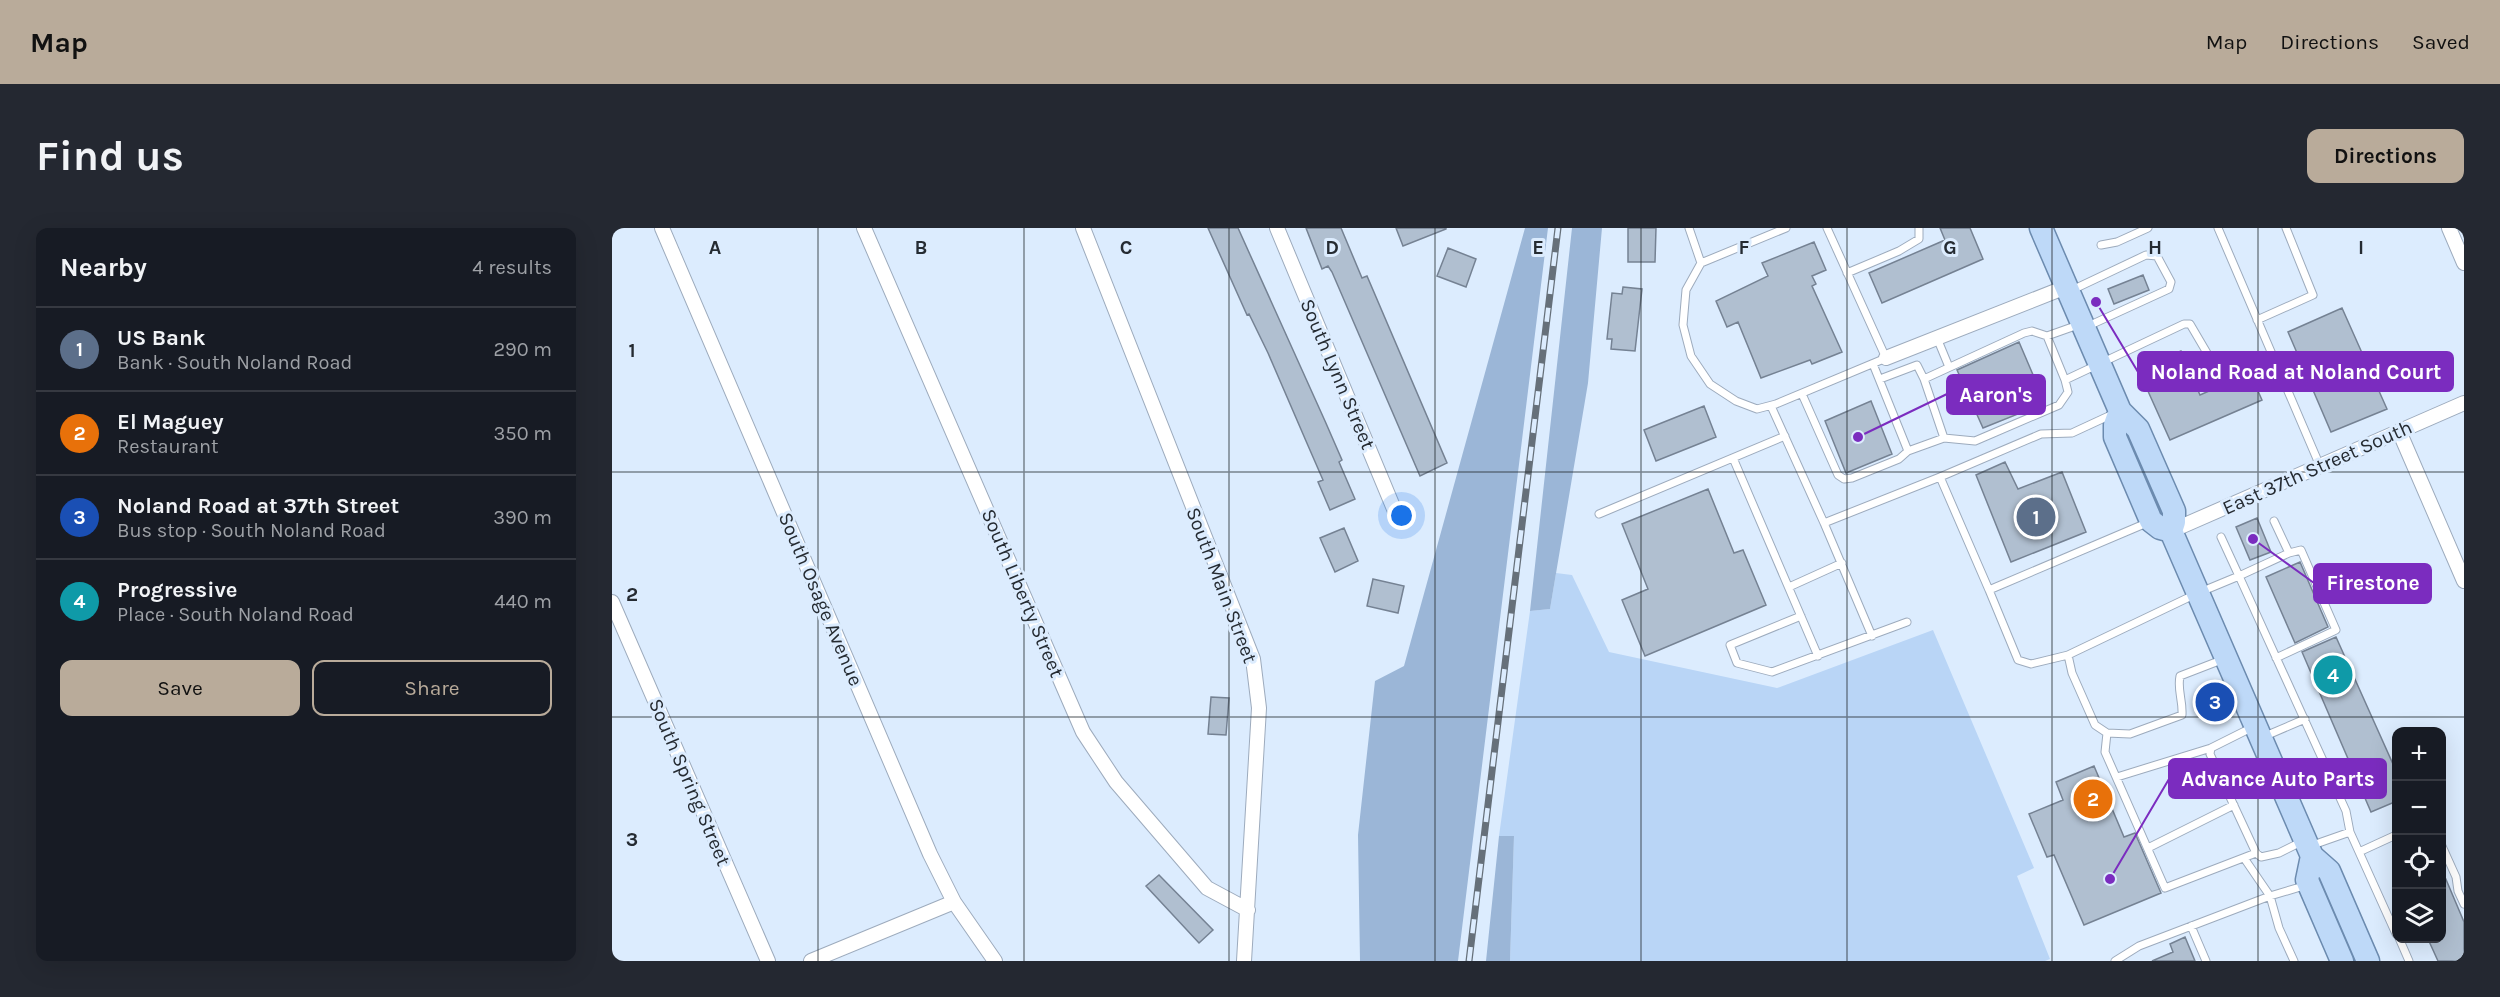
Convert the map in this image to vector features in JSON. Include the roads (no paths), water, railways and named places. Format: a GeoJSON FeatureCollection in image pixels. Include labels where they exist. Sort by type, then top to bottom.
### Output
{"type":"FeatureCollection","features":[{"type":"Feature","properties":{"kind":"main road"},"geometry":{"type":"LineString","coordinates":[[2041,228],[2120,411],[2138,429],[2174,511],[2174,522],[2161,526],[2198,592],[2308,847],[2329,871],[2368,961]]}},
{"type":"Feature","properties":{"kind":"main road"},"geometry":{"type":"LineString","coordinates":[[2308,847],[2307,880],[2342,961]]}},
{"type":"Feature","properties":{"kind":"street","name":"South Osage Avenue"},"geometry":{"type":"LineString","coordinates":[[662,228],[926,843],[954,902],[995,961]]}},
{"type":"Feature","properties":{"kind":"street","name":"South Liberty Street"},"geometry":{"type":"LineString","coordinates":[[864,228],[1083,732],[1116,782],[1207,888],[1248,910]]}},
{"type":"Feature","properties":{"kind":"street","name":"South Main Street"},"geometry":{"type":"LineString","coordinates":[[1083,228],[1253,658],[1260,708],[1244,961]]}},
{"type":"Feature","properties":{"kind":"street","name":"South Lynn Street"},"geometry":{"type":"LineString","coordinates":[[1277,228],[1400,520]]}},
{"type":"Feature","properties":{"kind":"street"},"geometry":{"type":"LineString","coordinates":[[2449,228],[2464,263]]}},
{"type":"Feature","properties":{"kind":"street"},"geometry":{"type":"LineString","coordinates":[[1880,361],[2067,290]]}},
{"type":"Feature","properties":{"kind":"street","name":"East 37th Street South"},"geometry":{"type":"LineString","coordinates":[[2161,526],[2320,466],[2464,403]]}},
{"type":"Feature","properties":{"kind":"street"},"geometry":{"type":"LineString","coordinates":[[2399,431],[2464,581]]}},
{"type":"Feature","properties":{"kind":"street","name":"South Spring Street"},"geometry":{"type":"LineString","coordinates":[[612,602],[768,961]]}},
{"type":"Feature","properties":{"kind":"street"},"geometry":{"type":"LineString","coordinates":[[811,961],[954,902]]}},
{"type":"Feature","properties":{"kind":"lane"},"geometry":{"type":"LineString","coordinates":[[1689,228],[1701,263]]}},
{"type":"Feature","properties":{"kind":"lane"},"geometry":{"type":"LineString","coordinates":[[1786,228],[1701,263],[1686,290],[1683,325],[1691,356],[1710,384],[1736,401],[1757,409],[1802,394],[1880,361]]}},
{"type":"Feature","properties":{"kind":"lane"},"geometry":{"type":"LineString","coordinates":[[1827,228],[1847,273],[1880,361],[1880,379],[1908,451]]}},
{"type":"Feature","properties":{"kind":"lane"},"geometry":{"type":"LineString","coordinates":[[1847,273],[1899,251],[1918,239],[1919,228]]}},
{"type":"Feature","properties":{"kind":"lane"},"geometry":{"type":"LineString","coordinates":[[2101,245],[2117,243],[2148,228]]}},
{"type":"Feature","properties":{"kind":"lane"},"geometry":{"type":"LineString","coordinates":[[2218,228],[2320,466]]}},
{"type":"Feature","properties":{"kind":"lane"},"geometry":{"type":"LineString","coordinates":[[2257,320],[2313,296],[2286,228]]}},
{"type":"Feature","properties":{"kind":"lane"},"geometry":{"type":"LineString","coordinates":[[1924,379],[2024,333],[2032,331],[2047,336],[2083,326],[2169,289],[2172,282],[2157,256],[2146,255],[2067,290]]}},
{"type":"Feature","properties":{"kind":"lane"},"geometry":{"type":"LineString","coordinates":[[2065,380],[2184,324],[2190,324],[2217,370]]}},
{"type":"Feature","properties":{"kind":"lane"},"geometry":{"type":"LineString","coordinates":[[1802,394],[1838,475],[1844,479],[1852,478],[1899,459],[1908,451],[1944,438],[1975,441],[2059,405],[2068,392],[2047,336]]}},
{"type":"Feature","properties":{"kind":"lane"},"geometry":{"type":"LineString","coordinates":[[1937,338],[1949,368]]}},
{"type":"Feature","properties":{"kind":"lane"},"geometry":{"type":"LineString","coordinates":[[1910,349],[1924,379],[1944,438]]}},
{"type":"Feature","properties":{"kind":"lane"},"geometry":{"type":"LineString","coordinates":[[1880,379],[1917,365]]}},
{"type":"Feature","properties":{"kind":"lane"},"geometry":{"type":"LineString","coordinates":[[1771,406],[1872,636]]}},
{"type":"Feature","properties":{"kind":"lane"},"geometry":{"type":"LineString","coordinates":[[1824,523],[2041,434],[2072,433],[2120,411]]}},
{"type":"Feature","properties":{"kind":"lane"},"geometry":{"type":"LineString","coordinates":[[1599,514],[1785,436]]}},
{"type":"Feature","properties":{"kind":"lane"},"geometry":{"type":"LineString","coordinates":[[1733,458],[1818,656]]}},
{"type":"Feature","properties":{"kind":"lane"},"geometry":{"type":"LineString","coordinates":[[1940,477],[2018,660],[2031,664],[2068,655],[2198,592],[2301,550],[2336,630],[2276,658]]}},
{"type":"Feature","properties":{"kind":"lane"},"geometry":{"type":"LineString","coordinates":[[2274,521],[2289,553]]}},
{"type":"Feature","properties":{"kind":"lane"},"geometry":{"type":"LineString","coordinates":[[1989,590],[2161,526]]}},
{"type":"Feature","properties":{"kind":"lane"},"geometry":{"type":"LineString","coordinates":[[2221,537],[2346,811],[2350,832],[2392,923]]}},
{"type":"Feature","properties":{"kind":"lane"},"geometry":{"type":"LineString","coordinates":[[1789,587],[1842,564]]}},
{"type":"Feature","properties":{"kind":"lane"},"geometry":{"type":"LineString","coordinates":[[1801,616],[1730,645],[1737,663],[1772,672],[1907,622]]}},
{"type":"Feature","properties":{"kind":"lane"},"geometry":{"type":"LineString","coordinates":[[2068,655],[2072,673],[2095,725],[2107,733],[2130,734],[2182,715],[2183,700],[2177,688],[2180,676],[2226,658]]}},
{"type":"Feature","properties":{"kind":"lane"},"geometry":{"type":"LineString","coordinates":[[2116,777],[2305,719]]}},
{"type":"Feature","properties":{"kind":"lane"},"geometry":{"type":"LineString","coordinates":[[2107,733],[2105,752],[2165,888],[2256,853]]}},
{"type":"Feature","properties":{"kind":"lane"},"geometry":{"type":"LineString","coordinates":[[2211,748],[2210,754],[2256,853],[2261,857],[2308,847],[2350,832]]}},
{"type":"Feature","properties":{"kind":"lane"},"geometry":{"type":"LineString","coordinates":[[2148,848],[2234,805]]}},
{"type":"Feature","properties":{"kind":"lane"},"geometry":{"type":"LineString","coordinates":[[2359,852],[2392,837]]}},
{"type":"Feature","properties":{"kind":"lane"},"geometry":{"type":"LineString","coordinates":[[2446,855],[2464,904]]}},
{"type":"Feature","properties":{"kind":"lane"},"geometry":{"type":"LineString","coordinates":[[2244,858],[2270,896],[2279,928],[2294,961]]}},
{"type":"Feature","properties":{"kind":"lane"},"geometry":{"type":"LineString","coordinates":[[2115,961],[2139,946],[2270,896],[2309,884]]}},
{"type":"Feature","properties":{"kind":"lane"},"geometry":{"type":"LineString","coordinates":[[2190,926],[2206,961]]}},
{"type":"Feature","properties":{"kind":"lane"},"geometry":{"type":"LineString","coordinates":[[2401,943],[2409,961]]}},
{"type":"Feature","properties":{"kind":"railway"},"geometry":{"type":"LineString","coordinates":[[1469,961],[1558,228]]}},
{"type":"Feature","properties":{"kind":"place","name":"Noland Road at Noland Court"},"geometry":{"type":"Point","coordinates":[2096,302]}},
{"type":"Feature","properties":{"kind":"place","name":"Aaron's"},"geometry":{"type":"Point","coordinates":[1858,437]}},
{"type":"Feature","properties":{"kind":"place","name":"US Bank"},"geometry":{"type":"Point","coordinates":[2036,517]}},
{"type":"Feature","properties":{"kind":"place","name":"Firestone"},"geometry":{"type":"Point","coordinates":[2253,539]}},
{"type":"Feature","properties":{"kind":"place","name":"Progressive"},"geometry":{"type":"Point","coordinates":[2333,675]}},
{"type":"Feature","properties":{"kind":"place","name":"Noland Road at 37th Street"},"geometry":{"type":"Point","coordinates":[2215,702]}},
{"type":"Feature","properties":{"kind":"place","name":"El Maguey"},"geometry":{"type":"Point","coordinates":[2093,799]}},
{"type":"Feature","properties":{"kind":"place","name":"Advance Auto Parts"},"geometry":{"type":"Point","coordinates":[2110,879]}}]}
